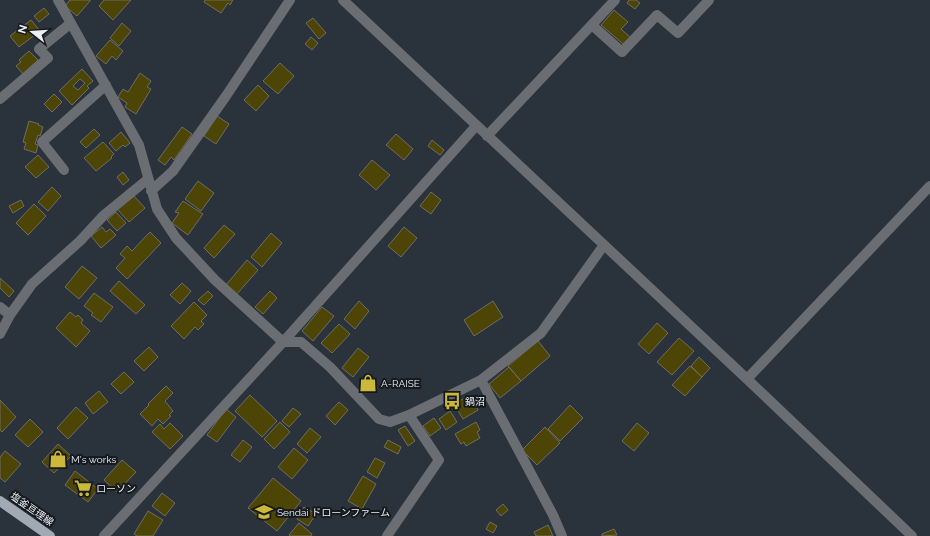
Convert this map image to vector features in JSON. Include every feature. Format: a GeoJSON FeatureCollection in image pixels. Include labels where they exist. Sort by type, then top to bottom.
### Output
{"type":"FeatureCollection","features":[{"type":"Feature","properties":{"kind":"main road","name":"塩釜亘理線"},"geometry":{"type":"LineString","coordinates":[[0,501],[50,536]]}},
{"type":"Feature","properties":{"kind":"street"},"geometry":{"type":"LineString","coordinates":[[58,0],[139,145],[157,209],[176,238],[215,280],[283,342],[301,342],[330,367],[379,419],[390,422],[409,415],[481,380],[541,333],[604,245]]}},
{"type":"Feature","properties":{"kind":"street"},"geometry":{"type":"LineString","coordinates":[[151,191],[173,171],[226,96],[290,0]]}},
{"type":"Feature","properties":{"kind":"street"},"geometry":{"type":"LineString","coordinates":[[343,0],[912,536]]}},
{"type":"Feature","properties":{"kind":"street"},"geometry":{"type":"LineString","coordinates":[[487,136],[615,0]]}},
{"type":"Feature","properties":{"kind":"street"},"geometry":{"type":"LineString","coordinates":[[592,25],[622,52],[657,15],[678,33],[709,0]]}},
{"type":"Feature","properties":{"kind":"street"},"geometry":{"type":"LineString","coordinates":[[0,99],[48,58],[39,49],[71,23]]}},
{"type":"Feature","properties":{"kind":"street"},"geometry":{"type":"LineString","coordinates":[[64,170],[42,142],[106,85]]}},
{"type":"Feature","properties":{"kind":"street"},"geometry":{"type":"LineString","coordinates":[[104,536],[283,342],[476,126]]}},
{"type":"Feature","properties":{"kind":"street"},"geometry":{"type":"LineString","coordinates":[[0,334],[10,315],[32,284],[80,241],[104,215],[148,179]]}},
{"type":"Feature","properties":{"kind":"street"},"geometry":{"type":"LineString","coordinates":[[747,379],[930,186]]}},
{"type":"Feature","properties":{"kind":"street"},"geometry":{"type":"LineString","coordinates":[[0,307],[10,315]]}},
{"type":"Feature","properties":{"kind":"street"},"geometry":{"type":"LineString","coordinates":[[481,380],[553,515],[562,536]]}},
{"type":"Feature","properties":{"kind":"street"},"geometry":{"type":"LineString","coordinates":[[387,536],[438,460],[409,415]]}},
{"type":"Feature","properties":{"kind":"building"},"geometry":{"type":"Polygon","coordinates":[[[70,0],[90,1],[77,16],[65,6],[70,0]]]}},
{"type":"Feature","properties":{"kind":"building"},"geometry":{"type":"Polygon","coordinates":[[[104,0],[131,0],[113,20],[99,6],[104,0]]]}},
{"type":"Feature","properties":{"kind":"building"},"geometry":{"type":"Polygon","coordinates":[[[205,0],[233,0],[230,5],[228,3],[221,13],[204,2],[205,0]]]}},
{"type":"Feature","properties":{"kind":"building"},"geometry":{"type":"Polygon","coordinates":[[[629,0],[636,0],[640,3],[635,9],[627,3],[629,0]]]}},
{"type":"Feature","properties":{"kind":"building"},"geometry":{"type":"Polygon","coordinates":[[[44,8],[49,14],[39,22],[34,16],[44,8]]]}},
{"type":"Feature","properties":{"kind":"building"},"geometry":{"type":"Polygon","coordinates":[[[614,10],[628,22],[621,29],[630,37],[623,44],[601,25],[614,10]]]}},
{"type":"Feature","properties":{"kind":"building"},"geometry":{"type":"Polygon","coordinates":[[[313,18],[326,33],[319,39],[306,23],[313,18]]]}},
{"type":"Feature","properties":{"kind":"building"},"geometry":{"type":"Polygon","coordinates":[[[31,20],[40,31],[19,47],[10,36],[31,20]]]}},
{"type":"Feature","properties":{"kind":"building"},"geometry":{"type":"Polygon","coordinates":[[[122,23],[131,31],[119,46],[110,38],[122,23]]]}},
{"type":"Feature","properties":{"kind":"building"},"geometry":{"type":"Polygon","coordinates":[[[311,37],[318,43],[312,50],[305,44],[311,37]]]}},
{"type":"Feature","properties":{"kind":"building"},"geometry":{"type":"Polygon","coordinates":[[[110,40],[123,51],[116,60],[112,56],[106,64],[96,56],[110,40]]]}},
{"type":"Feature","properties":{"kind":"building"},"geometry":{"type":"Polygon","coordinates":[[[29,51],[38,60],[23,74],[16,66],[21,62],[19,60],[29,51]]]}},
{"type":"Feature","properties":{"kind":"building"},"geometry":{"type":"Polygon","coordinates":[[[280,63],[294,76],[278,94],[263,81],[280,63]]]}},
{"type":"Feature","properties":{"kind":"building"},"geometry":{"type":"Polygon","coordinates":[[[82,69],[93,81],[87,86],[89,88],[72,105],[59,91],[82,69]],[[80,79],[73,86],[78,90],[85,83],[80,79]]]}},
{"type":"Feature","properties":{"kind":"building"},"geometry":{"type":"Polygon","coordinates":[[[140,73],[151,81],[147,87],[151,89],[136,114],[125,107],[127,103],[118,97],[123,89],[128,92],[140,73]]]}},
{"type":"Feature","properties":{"kind":"building"},"geometry":{"type":"Polygon","coordinates":[[[258,85],[269,96],[256,111],[244,100],[258,85]]]}},
{"type":"Feature","properties":{"kind":"building"},"geometry":{"type":"Polygon","coordinates":[[[54,94],[62,102],[52,112],[44,104],[54,94]]]}},
{"type":"Feature","properties":{"kind":"building"},"geometry":{"type":"Polygon","coordinates":[[[217,116],[229,124],[216,144],[204,136],[217,116]]]}},
{"type":"Feature","properties":{"kind":"building"},"geometry":{"type":"Polygon","coordinates":[[[29,121],[43,127],[35,144],[38,145],[36,153],[24,149],[26,143],[23,142],[29,121]]]}},
{"type":"Feature","properties":{"kind":"building"},"geometry":{"type":"Polygon","coordinates":[[[182,127],[192,134],[174,160],[171,157],[165,165],[158,160],[182,127]]]}},
{"type":"Feature","properties":{"kind":"building"},"geometry":{"type":"Polygon","coordinates":[[[94,129],[100,135],[86,148],[80,142],[94,129]]]}},
{"type":"Feature","properties":{"kind":"building"},"geometry":{"type":"Polygon","coordinates":[[[121,132],[130,143],[125,147],[123,145],[116,151],[109,143],[121,132]]]}},
{"type":"Feature","properties":{"kind":"building"},"geometry":{"type":"Polygon","coordinates":[[[396,134],[413,149],[404,160],[386,145],[396,134]]]}},
{"type":"Feature","properties":{"kind":"building"},"geometry":{"type":"Polygon","coordinates":[[[432,140],[444,150],[440,155],[428,146],[432,140]]]}},
{"type":"Feature","properties":{"kind":"building"},"geometry":{"type":"Polygon","coordinates":[[[103,142],[114,154],[111,157],[112,158],[96,171],[84,158],[103,142]]]}},
{"type":"Feature","properties":{"kind":"building"},"geometry":{"type":"Polygon","coordinates":[[[38,155],[49,167],[36,178],[25,167],[38,155]]]}},
{"type":"Feature","properties":{"kind":"building"},"geometry":{"type":"Polygon","coordinates":[[[372,160],[390,175],[376,190],[359,175],[372,160]]]}},
{"type":"Feature","properties":{"kind":"building"},"geometry":{"type":"Polygon","coordinates":[[[123,172],[129,180],[123,185],[117,177],[123,172]]]}},
{"type":"Feature","properties":{"kind":"building"},"geometry":{"type":"Polygon","coordinates":[[[198,181],[214,193],[201,211],[185,199],[198,181]]]}},
{"type":"Feature","properties":{"kind":"building"},"geometry":{"type":"Polygon","coordinates":[[[52,187],[61,196],[48,211],[38,202],[52,187]]]}},
{"type":"Feature","properties":{"kind":"building"},"geometry":{"type":"Polygon","coordinates":[[[431,192],[441,200],[431,214],[420,206],[431,192]]]}},
{"type":"Feature","properties":{"kind":"building"},"geometry":{"type":"Polygon","coordinates":[[[133,195],[145,208],[129,222],[117,209],[133,195]]]}},
{"type":"Feature","properties":{"kind":"building"},"geometry":{"type":"Polygon","coordinates":[[[21,200],[24,206],[13,213],[9,206],[21,200]]]}},
{"type":"Feature","properties":{"kind":"building"},"geometry":{"type":"Polygon","coordinates":[[[183,201],[203,214],[188,235],[172,223],[179,213],[175,212],[183,201]]]}},
{"type":"Feature","properties":{"kind":"building"},"geometry":{"type":"Polygon","coordinates":[[[34,204],[46,216],[28,235],[16,223],[34,204]]]}},
{"type":"Feature","properties":{"kind":"building"},"geometry":{"type":"Polygon","coordinates":[[[116,212],[126,223],[117,231],[107,220],[116,212]]]}},
{"type":"Feature","properties":{"kind":"building"},"geometry":{"type":"Polygon","coordinates":[[[224,225],[235,234],[214,258],[204,248],[224,225]]]}},
{"type":"Feature","properties":{"kind":"building"},"geometry":{"type":"Polygon","coordinates":[[[102,227],[106,232],[110,229],[116,235],[101,248],[91,236],[102,227]]]}},
{"type":"Feature","properties":{"kind":"building"},"geometry":{"type":"Polygon","coordinates":[[[404,227],[417,238],[401,257],[388,246],[404,227]]]}},
{"type":"Feature","properties":{"kind":"building"},"geometry":{"type":"Polygon","coordinates":[[[150,232],[161,243],[127,279],[116,268],[125,258],[120,254],[127,246],[132,251],[150,232]]]}},
{"type":"Feature","properties":{"kind":"building"},"geometry":{"type":"Polygon","coordinates":[[[271,233],[282,243],[262,267],[251,257],[271,233]]]}},
{"type":"Feature","properties":{"kind":"building"},"geometry":{"type":"Polygon","coordinates":[[[247,260],[258,270],[237,294],[226,285],[247,260]]]}},
{"type":"Feature","properties":{"kind":"building"},"geometry":{"type":"Polygon","coordinates":[[[82,266],[97,278],[79,299],[65,287],[82,266]]]}},
{"type":"Feature","properties":{"kind":"building"},"geometry":{"type":"Polygon","coordinates":[[[0,278],[14,291],[9,297],[0,288],[0,278]]]}},
{"type":"Feature","properties":{"kind":"building"},"geometry":{"type":"Polygon","coordinates":[[[119,281],[145,305],[136,314],[110,291],[119,281]]]}},
{"type":"Feature","properties":{"kind":"building"},"geometry":{"type":"Polygon","coordinates":[[[182,283],[191,291],[180,304],[170,295],[182,283]]]}},
{"type":"Feature","properties":{"kind":"building"},"geometry":{"type":"Polygon","coordinates":[[[208,291],[213,296],[204,305],[198,300],[208,291]]]}},
{"type":"Feature","properties":{"kind":"building"},"geometry":{"type":"Polygon","coordinates":[[[270,291],[277,298],[263,314],[255,307],[270,291]]]}},
{"type":"Feature","properties":{"kind":"building"},"geometry":{"type":"Polygon","coordinates":[[[94,293],[113,307],[101,322],[91,315],[93,313],[84,306],[94,293]]]}},
{"type":"Feature","properties":{"kind":"building"},"geometry":{"type":"Polygon","coordinates":[[[359,301],[369,311],[355,329],[344,319],[359,301]]]}},
{"type":"Feature","properties":{"kind":"building"},"geometry":{"type":"Polygon","coordinates":[[[493,301],[503,317],[474,336],[464,320],[493,301]]]}},
{"type":"Feature","properties":{"kind":"building"},"geometry":{"type":"Polygon","coordinates":[[[194,302],[207,315],[201,321],[204,324],[198,330],[195,327],[184,339],[171,326],[194,302]]]}},
{"type":"Feature","properties":{"kind":"building"},"geometry":{"type":"Polygon","coordinates":[[[322,307],[334,316],[313,341],[302,331],[322,307]]]}},
{"type":"Feature","properties":{"kind":"building"},"geometry":{"type":"Polygon","coordinates":[[[70,312],[76,317],[78,315],[83,320],[81,323],[90,331],[76,347],[56,328],[70,312]]]}},
{"type":"Feature","properties":{"kind":"building"},"geometry":{"type":"Polygon","coordinates":[[[657,323],[668,333],[649,354],[638,344],[657,323]]]}},
{"type":"Feature","properties":{"kind":"building"},"geometry":{"type":"Polygon","coordinates":[[[339,324],[350,334],[332,353],[321,343],[339,324]]]}},
{"type":"Feature","properties":{"kind":"building"},"geometry":{"type":"Polygon","coordinates":[[[679,338],[694,351],[672,375],[657,362],[679,338]]]}},
{"type":"Feature","properties":{"kind":"building"},"geometry":{"type":"Polygon","coordinates":[[[538,341],[550,356],[521,381],[508,366],[538,341]]]}},
{"type":"Feature","properties":{"kind":"building"},"geometry":{"type":"Polygon","coordinates":[[[149,347],[158,357],[144,371],[134,361],[149,347]]]}},
{"type":"Feature","properties":{"kind":"building"},"geometry":{"type":"Polygon","coordinates":[[[358,348],[369,357],[353,377],[342,368],[358,348]]]}},
{"type":"Feature","properties":{"kind":"building"},"geometry":{"type":"Polygon","coordinates":[[[699,357],[710,368],[702,377],[691,366],[699,357]]]}},
{"type":"Feature","properties":{"kind":"building"},"geometry":{"type":"Polygon","coordinates":[[[690,366],[702,377],[685,396],[672,385],[690,366]]]}},
{"type":"Feature","properties":{"kind":"building"},"geometry":{"type":"Polygon","coordinates":[[[509,367],[521,381],[500,398],[489,384],[509,367]]]}},
{"type":"Feature","properties":{"kind":"building"},"geometry":{"type":"Polygon","coordinates":[[[124,372],[134,382],[121,394],[111,384],[124,372]]]}},
{"type":"Feature","properties":{"kind":"building"},"geometry":{"type":"Polygon","coordinates":[[[166,386],[173,393],[165,401],[173,411],[169,415],[171,416],[163,424],[158,419],[152,426],[140,414],[166,386]]]}},
{"type":"Feature","properties":{"kind":"building"},"geometry":{"type":"Polygon","coordinates":[[[99,391],[108,402],[93,414],[85,403],[99,391]]]}},
{"type":"Feature","properties":{"kind":"building"},"geometry":{"type":"Polygon","coordinates":[[[250,395],[277,421],[262,437],[235,411],[250,395]]]}},
{"type":"Feature","properties":{"kind":"building"},"geometry":{"type":"Polygon","coordinates":[[[470,395],[478,410],[463,419],[454,404],[470,395]]]}},
{"type":"Feature","properties":{"kind":"building"},"geometry":{"type":"Polygon","coordinates":[[[0,400],[16,417],[2,432],[0,430],[0,400]]]}},
{"type":"Feature","properties":{"kind":"building"},"geometry":{"type":"Polygon","coordinates":[[[339,402],[348,410],[335,425],[326,416],[339,402]]]}},
{"type":"Feature","properties":{"kind":"building"},"geometry":{"type":"Polygon","coordinates":[[[570,405],[583,418],[560,441],[548,429],[570,405]]]}},
{"type":"Feature","properties":{"kind":"building"},"geometry":{"type":"Polygon","coordinates":[[[76,407],[88,418],[68,439],[57,428],[76,407]]]}},
{"type":"Feature","properties":{"kind":"building"},"geometry":{"type":"Polygon","coordinates":[[[293,408],[301,414],[289,427],[282,421],[293,408]]]}},
{"type":"Feature","properties":{"kind":"building"},"geometry":{"type":"Polygon","coordinates":[[[226,409],[236,417],[217,442],[207,435],[226,409]]]}},
{"type":"Feature","properties":{"kind":"building"},"geometry":{"type":"Polygon","coordinates":[[[450,411],[457,422],[446,430],[439,419],[450,411]]]}},
{"type":"Feature","properties":{"kind":"building"},"geometry":{"type":"Polygon","coordinates":[[[434,418],[441,428],[430,436],[423,426],[434,418]]]}},
{"type":"Feature","properties":{"kind":"building"},"geometry":{"type":"Polygon","coordinates":[[[30,419],[43,432],[28,447],[15,435],[30,419]]]}},
{"type":"Feature","properties":{"kind":"building"},"geometry":{"type":"Polygon","coordinates":[[[280,422],[290,432],[274,449],[264,439],[280,422]]]}},
{"type":"Feature","properties":{"kind":"building"},"geometry":{"type":"Polygon","coordinates":[[[476,422],[480,430],[477,432],[480,438],[466,446],[464,442],[461,444],[455,434],[476,422]]]}},
{"type":"Feature","properties":{"kind":"building"},"geometry":{"type":"Polygon","coordinates":[[[170,423],[183,436],[170,449],[152,432],[160,424],[164,429],[170,423]]]}},
{"type":"Feature","properties":{"kind":"building"},"geometry":{"type":"Polygon","coordinates":[[[637,423],[649,433],[634,451],[622,441],[637,423]]]}},
{"type":"Feature","properties":{"kind":"building"},"geometry":{"type":"Polygon","coordinates":[[[405,426],[415,441],[408,446],[398,430],[405,426]]]}},
{"type":"Feature","properties":{"kind":"building"},"geometry":{"type":"Polygon","coordinates":[[[545,427],[560,443],[537,465],[522,450],[545,427]]]}},
{"type":"Feature","properties":{"kind":"building"},"geometry":{"type":"Polygon","coordinates":[[[310,428],[321,437],[307,453],[297,444],[310,428]]]}},
{"type":"Feature","properties":{"kind":"building"},"geometry":{"type":"Polygon","coordinates":[[[243,440],[252,447],[240,462],[231,455],[243,440]]]}},
{"type":"Feature","properties":{"kind":"building"},"geometry":{"type":"Polygon","coordinates":[[[388,440],[401,447],[398,454],[384,447],[388,440]]]}},
{"type":"Feature","properties":{"kind":"building"},"geometry":{"type":"Polygon","coordinates":[[[58,444],[71,456],[54,473],[42,462],[58,444]]]}},
{"type":"Feature","properties":{"kind":"building"},"geometry":{"type":"Polygon","coordinates":[[[294,448],[308,460],[292,479],[278,467],[294,448]]]}},
{"type":"Feature","properties":{"kind":"building"},"geometry":{"type":"Polygon","coordinates":[[[5,451],[21,464],[5,482],[0,478],[0,457],[5,451]]]}},
{"type":"Feature","properties":{"kind":"building"},"geometry":{"type":"Polygon","coordinates":[[[375,458],[385,463],[377,478],[367,472],[375,458]]]}},
{"type":"Feature","properties":{"kind":"building"},"geometry":{"type":"Polygon","coordinates":[[[122,460],[136,472],[117,492],[104,480],[122,460]]]}},
{"type":"Feature","properties":{"kind":"building"},"geometry":{"type":"Polygon","coordinates":[[[75,471],[98,489],[88,502],[65,485],[75,471]]]}},
{"type":"Feature","properties":{"kind":"building"},"geometry":{"type":"Polygon","coordinates":[[[363,476],[376,484],[362,509],[348,501],[363,476]]]}},
{"type":"Feature","properties":{"kind":"building"},"geometry":{"type":"Polygon","coordinates":[[[273,478],[301,501],[277,531],[248,508],[273,478]]]}},
{"type":"Feature","properties":{"kind":"building"},"geometry":{"type":"Polygon","coordinates":[[[162,493],[175,503],[165,516],[152,506],[162,493]]]}},
{"type":"Feature","properties":{"kind":"building"},"geometry":{"type":"Polygon","coordinates":[[[503,504],[508,510],[501,516],[496,510],[503,504]]]}},
{"type":"Feature","properties":{"kind":"building"},"geometry":{"type":"Polygon","coordinates":[[[304,507],[316,514],[308,526],[297,519],[304,507]]]}},
{"type":"Feature","properties":{"kind":"building"},"geometry":{"type":"Polygon","coordinates":[[[148,511],[163,520],[153,536],[137,536],[134,534],[148,511]]]}},
{"type":"Feature","properties":{"kind":"building"},"geometry":{"type":"Polygon","coordinates":[[[490,522],[497,526],[493,533],[486,529],[490,522]]]}},
{"type":"Feature","properties":{"kind":"building"},"geometry":{"type":"Polygon","coordinates":[[[299,523],[312,534],[311,536],[289,535],[299,523]]]}},
{"type":"Feature","properties":{"kind":"building"},"geometry":{"type":"Polygon","coordinates":[[[548,525],[553,536],[536,536],[534,532],[548,525]]]}},
{"type":"Feature","properties":{"kind":"building"},"geometry":{"type":"Polygon","coordinates":[[[614,529],[617,535],[602,536],[602,534],[614,529]]]}},
{"type":"Feature","properties":{"kind":"place","name":"A-RAISE"},"geometry":{"type":"Point","coordinates":[368,383]}},
{"type":"Feature","properties":{"kind":"place","name":"鍋沼"},"geometry":{"type":"Point","coordinates":[452,401]}},
{"type":"Feature","properties":{"kind":"place","name":"M's works"},"geometry":{"type":"Point","coordinates":[58,459]}},
{"type":"Feature","properties":{"kind":"place","name":"ローソン"},"geometry":{"type":"Point","coordinates":[83,488]}},
{"type":"Feature","properties":{"kind":"place","name":"Sendai ドローンファーム"},"geometry":{"type":"Point","coordinates":[264,512]}}]}
